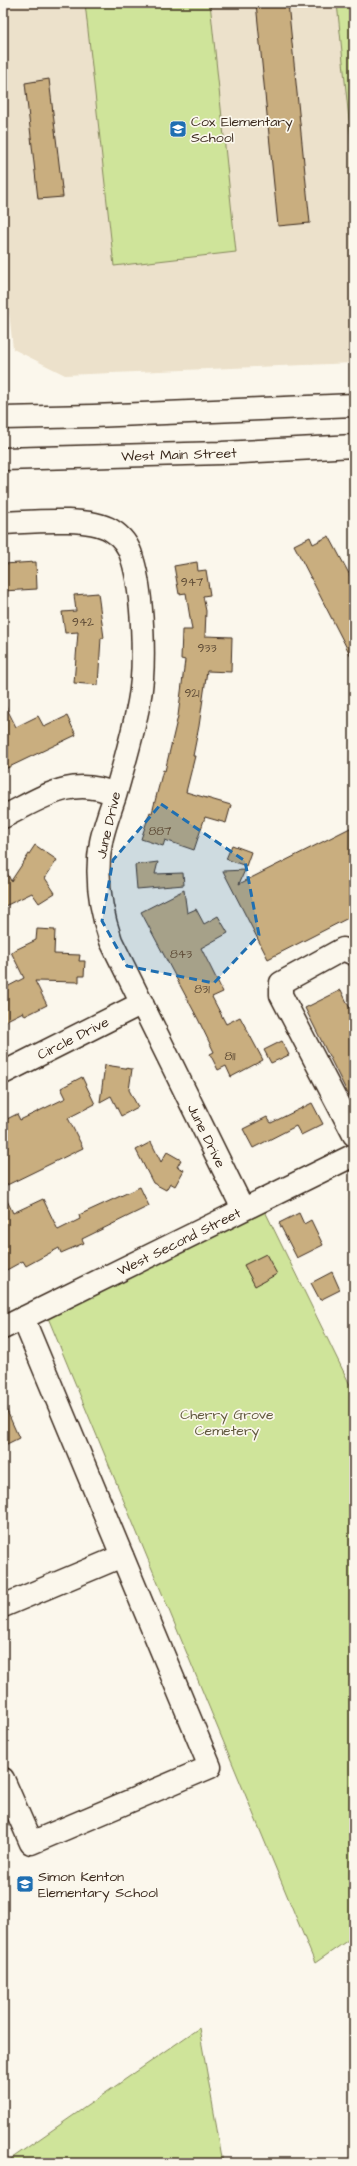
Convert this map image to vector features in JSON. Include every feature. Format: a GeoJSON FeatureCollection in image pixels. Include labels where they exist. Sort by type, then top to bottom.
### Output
{"type":"FeatureCollection","features":[{"type":"Feature","properties":{"kind":"street"},"geometry":{"type":"LineString","coordinates":[[3,418],[93,416],[354,405]]}},
{"type":"Feature","properties":{"kind":"street","name":"West Main Street"},"geometry":{"type":"LineString","coordinates":[[3,459],[222,453],[354,446]]}},
{"type":"Feature","properties":{"kind":"street","name":"June Drive"},"geometry":{"type":"LineString","coordinates":[[3,523],[84,522],[97,524],[110,530],[122,539],[132,557],[139,589],[142,620],[140,700],[130,744],[101,843],[98,872],[103,917],[111,940],[244,1209]]}},
{"type":"Feature","properties":{"kind":"street"},"geometry":{"type":"LineString","coordinates":[[3,817],[57,790],[72,786],[87,785],[102,788],[116,794]]}},
{"type":"Feature","properties":{"kind":"street"},"geometry":{"type":"LineString","coordinates":[[354,954],[343,949],[281,983],[281,995],[354,1135]]}},
{"type":"Feature","properties":{"kind":"street","name":"Circle Drive"},"geometry":{"type":"LineString","coordinates":[[3,1073],[142,1004]]}},
{"type":"Feature","properties":{"kind":"street","name":"West Second Street"},"geometry":{"type":"LineString","coordinates":[[3,1328],[354,1155]]}},
{"type":"Feature","properties":{"kind":"street"},"geometry":{"type":"LineString","coordinates":[[3,1779],[31,1843],[210,1767],[23,1318]]}},
{"type":"Feature","properties":{"kind":"street"},"geometry":{"type":"LineString","coordinates":[[3,1606],[122,1556]]}},
{"type":"Feature","properties":{"kind":"highlighted area"},"geometry":{"type":"Polygon","coordinates":[[[161,804],[245,861],[259,935],[214,983],[127,966],[102,921],[113,860],[161,804]]]}},
{"type":"Feature","properties":{"kind":"shaded area","name":"Cox Elementary School"},"geometry":{"type":"Polygon","coordinates":[[[3,3],[354,3],[354,363],[65,375],[13,349],[3,256],[3,3]]]}},
{"type":"Feature","properties":{"kind":"green space"},"geometry":{"type":"Polygon","coordinates":[[[85,3],[210,3],[236,252],[114,266],[85,3]]]}},
{"type":"Feature","properties":{"kind":"green space"},"geometry":{"type":"Polygon","coordinates":[[[337,3],[354,3],[354,169],[337,3]]]}},
{"type":"Feature","properties":{"kind":"green space","name":"Cherry Grove Cemetery"},"geometry":{"type":"Polygon","coordinates":[[[260,1201],[354,1393],[354,1936],[315,1963],[44,1308],[260,1201]]]}},
{"type":"Feature","properties":{"kind":"green space"},"geometry":{"type":"Polygon","coordinates":[[[199,2028],[223,2163],[5,2163],[199,2028]]]}},
{"type":"Feature","properties":{"kind":"building"},"geometry":{"type":"Polygon","coordinates":[[[256,3],[288,3],[310,223],[278,226],[256,3]]]}},
{"type":"Feature","properties":{"kind":"building"},"geometry":{"type":"Polygon","coordinates":[[[49,79],[63,197],[38,199],[25,83],[49,79]]]}},
{"type":"Feature","properties":{"kind":"building"},"geometry":{"type":"Polygon","coordinates":[[[329,536],[354,583],[354,662],[294,545],[310,537],[313,544],[329,536]]]}},
{"type":"Feature","properties":{"kind":"building"},"geometry":{"type":"Polygon","coordinates":[[[36,562],[37,589],[3,591],[3,564],[36,562]]]}},
{"type":"Feature","properties":{"kind":"building"},"geometry":{"type":"Polygon","coordinates":[[[197,562],[198,571],[206,570],[210,595],[203,596],[206,611],[205,636],[232,637],[231,672],[207,671],[193,756],[195,756],[186,792],[231,805],[226,823],[205,817],[194,850],[165,840],[163,846],[141,839],[150,812],[152,813],[163,770],[165,771],[178,716],[185,660],[181,659],[182,630],[192,630],[186,593],[179,594],[174,566],[197,562]]]}},
{"type":"Feature","properties":{"kind":"building"},"geometry":{"type":"Polygon","coordinates":[[[98,593],[104,638],[101,638],[98,685],[74,683],[78,632],[65,633],[62,612],[76,611],[74,595],[98,593]]]}},
{"type":"Feature","properties":{"kind":"building"},"geometry":{"type":"Polygon","coordinates":[[[3,701],[16,727],[38,716],[44,727],[67,716],[76,735],[3,770],[3,701]]]}},
{"type":"Feature","properties":{"kind":"building"},"geometry":{"type":"Polygon","coordinates":[[[354,826],[354,915],[268,959],[223,871],[245,870],[239,884],[354,826]]]}},
{"type":"Feature","properties":{"kind":"building"},"geometry":{"type":"Polygon","coordinates":[[[35,845],[57,860],[45,878],[55,893],[39,903],[32,893],[3,907],[3,865],[11,881],[35,845]]]}},
{"type":"Feature","properties":{"kind":"building"},"geometry":{"type":"Polygon","coordinates":[[[232,845],[251,852],[246,866],[226,859],[232,845]]]}},
{"type":"Feature","properties":{"kind":"building"},"geometry":{"type":"Polygon","coordinates":[[[158,862],[155,874],[183,873],[184,885],[137,889],[135,865],[158,862]]]}},
{"type":"Feature","properties":{"kind":"building"},"geometry":{"type":"Polygon","coordinates":[[[184,890],[187,913],[196,909],[204,924],[218,916],[228,933],[201,948],[223,992],[212,997],[226,1024],[240,1017],[263,1060],[231,1077],[226,1066],[218,1070],[210,1054],[214,1052],[198,1019],[141,912],[184,890]]]}},
{"type":"Feature","properties":{"kind":"building"},"geometry":{"type":"Polygon","coordinates":[[[37,929],[55,930],[54,954],[80,955],[79,961],[85,961],[84,976],[79,976],[79,982],[35,981],[47,1005],[25,1016],[23,1012],[3,1022],[3,989],[24,978],[11,952],[36,940],[37,929]]]}},
{"type":"Feature","properties":{"kind":"building"},"geometry":{"type":"Polygon","coordinates":[[[341,990],[354,1017],[354,1106],[305,1008],[341,990]]]}},
{"type":"Feature","properties":{"kind":"building"},"geometry":{"type":"Polygon","coordinates":[[[282,1041],[289,1055],[271,1063],[264,1050],[282,1041]]]}},
{"type":"Feature","properties":{"kind":"building"},"geometry":{"type":"Polygon","coordinates":[[[105,1065],[132,1069],[129,1090],[138,1107],[121,1116],[111,1096],[100,1102],[105,1065]]]}},
{"type":"Feature","properties":{"kind":"building"},"geometry":{"type":"Polygon","coordinates":[[[82,1077],[95,1104],[68,1118],[83,1148],[3,1187],[3,1121],[17,1114],[20,1120],[66,1098],[61,1088],[82,1077]]]}},
{"type":"Feature","properties":{"kind":"building"},"geometry":{"type":"Polygon","coordinates":[[[312,1103],[323,1124],[301,1135],[296,1126],[253,1148],[243,1129],[267,1117],[271,1123],[312,1103]]]}},
{"type":"Feature","properties":{"kind":"building"},"geometry":{"type":"Polygon","coordinates":[[[151,1142],[161,1162],[167,1152],[181,1160],[177,1167],[184,1170],[175,1186],[170,1183],[166,1190],[153,1183],[136,1150],[151,1142]]]}},
{"type":"Feature","properties":{"kind":"building"},"geometry":{"type":"Polygon","coordinates":[[[140,1187],[149,1206],[82,1239],[84,1243],[61,1253],[59,1248],[26,1266],[23,1261],[3,1272],[3,1192],[13,1213],[43,1199],[58,1230],[80,1219],[79,1215],[140,1187]]]}},
{"type":"Feature","properties":{"kind":"building"},"geometry":{"type":"Polygon","coordinates":[[[299,1213],[304,1224],[311,1220],[323,1245],[297,1258],[279,1223],[299,1213]]]}},
{"type":"Feature","properties":{"kind":"building"},"geometry":{"type":"Polygon","coordinates":[[[266,1254],[277,1274],[255,1286],[244,1265],[266,1254]]]}},
{"type":"Feature","properties":{"kind":"building"},"geometry":{"type":"Polygon","coordinates":[[[332,1272],[340,1290],[320,1300],[311,1283],[332,1272]]]}},
{"type":"Feature","properties":{"kind":"building"},"geometry":{"type":"Polygon","coordinates":[[[3,1402],[19,1438],[3,1446],[3,1402]]]}},
{"type":"Feature","properties":{"kind":"place","name":"Cox Elementary School"},"geometry":{"type":"Point","coordinates":[178,129]}},
{"type":"Feature","properties":{"kind":"place","name":"Simon Kenton Elementary School"},"geometry":{"type":"Point","coordinates":[25,1884]}}]}
